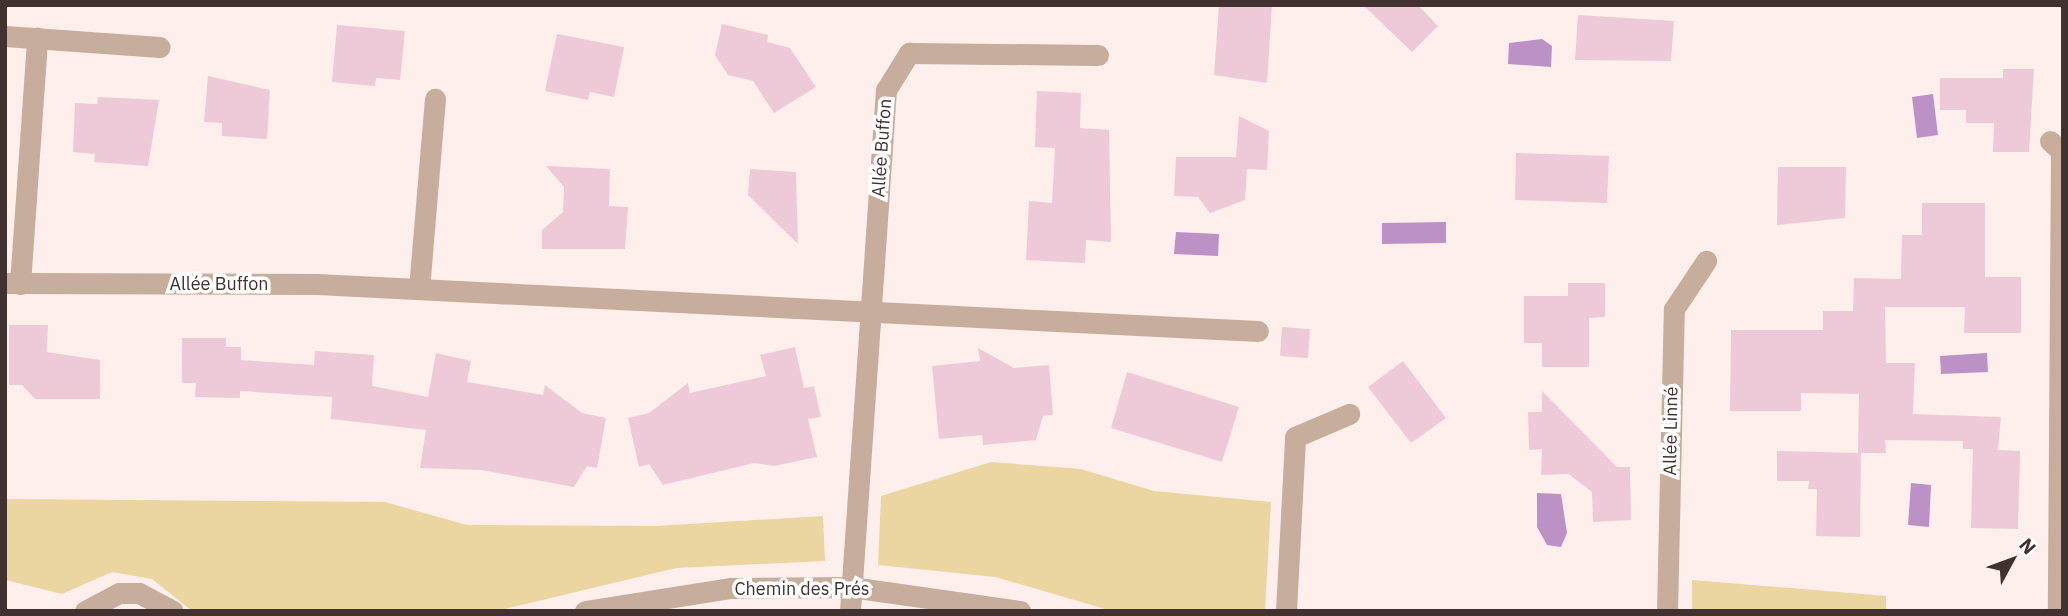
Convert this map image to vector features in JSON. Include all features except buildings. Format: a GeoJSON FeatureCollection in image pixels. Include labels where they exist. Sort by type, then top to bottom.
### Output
{"type":"FeatureCollection","features":[{"type":"Feature","properties":{"kind":"street"},"geometry":{"type":"LineString","coordinates":[[5,36],[160,47]]}},
{"type":"Feature","properties":{"kind":"street","name":"Allée Buffon"},"geometry":{"type":"LineString","coordinates":[[37,38],[13,284],[419,289],[1258,331]]}},
{"type":"Feature","properties":{"kind":"street","name":"Allée Buffon"},"geometry":{"type":"LineString","coordinates":[[850,611],[873,312],[886,90],[909,52],[1098,55]]}},
{"type":"Feature","properties":{"kind":"street"},"geometry":{"type":"LineString","coordinates":[[419,289],[435,99]]}},
{"type":"Feature","properties":{"kind":"street"},"geometry":{"type":"LineString","coordinates":[[2050,141],[2061,151],[2058,611]]}},
{"type":"Feature","properties":{"kind":"street","name":"Allée Linné"},"geometry":{"type":"LineString","coordinates":[[1667,611],[1674,309],[1706,261]]}},
{"type":"Feature","properties":{"kind":"street"},"geometry":{"type":"LineString","coordinates":[[1286,611],[1295,437],[1349,414]]}},
{"type":"Feature","properties":{"kind":"street","name":"Chemin des Prés"},"geometry":{"type":"LineString","coordinates":[[585,611],[731,589],[850,587],[1020,611]]}},
{"type":"Feature","properties":{"kind":"street"},"geometry":{"type":"LineString","coordinates":[[85,611],[119,593],[139,593],[173,611]]}},
{"type":"Feature","properties":{"kind":"shaded area"},"geometry":{"type":"Polygon","coordinates":[[[1542,39],[1552,46],[1551,67],[1508,64],[1509,43],[1542,39]]]}},
{"type":"Feature","properties":{"kind":"shaded area"},"geometry":{"type":"Polygon","coordinates":[[[1933,94],[1938,135],[1917,138],[1912,97],[1933,94]]]}},
{"type":"Feature","properties":{"kind":"shaded area"},"geometry":{"type":"Polygon","coordinates":[[[1446,222],[1446,243],[1382,244],[1382,223],[1446,222]]]}},
{"type":"Feature","properties":{"kind":"shaded area"},"geometry":{"type":"Polygon","coordinates":[[[1176,232],[1219,234],[1218,256],[1174,254],[1176,232]]]}},
{"type":"Feature","properties":{"kind":"shaded area"},"geometry":{"type":"Polygon","coordinates":[[[1987,353],[1988,372],[1941,374],[1940,356],[1987,353]]]}},
{"type":"Feature","properties":{"kind":"shaded area"},"geometry":{"type":"Polygon","coordinates":[[[991,462],[1081,469],[1154,491],[1271,502],[1265,611],[1112,611],[995,577],[878,565],[881,496],[991,462]]]}},
{"type":"Feature","properties":{"kind":"shaded area"},"geometry":{"type":"Polygon","coordinates":[[[1911,483],[1931,485],[1929,527],[1908,525],[1911,483]]]}},
{"type":"Feature","properties":{"kind":"shaded area"},"geometry":{"type":"Polygon","coordinates":[[[1537,493],[1561,494],[1567,533],[1561,547],[1547,545],[1537,527],[1537,493]]]}},
{"type":"Feature","properties":{"kind":"shaded area"},"geometry":{"type":"Polygon","coordinates":[[[5,499],[385,502],[467,525],[655,526],[823,516],[825,561],[676,568],[496,611],[192,611],[152,579],[112,572],[62,594],[5,580],[5,499]]]}},
{"type":"Feature","properties":{"kind":"shaded area"},"geometry":{"type":"Polygon","coordinates":[[[1692,580],[1886,596],[1886,611],[1692,611],[1692,580]]]}}]}
